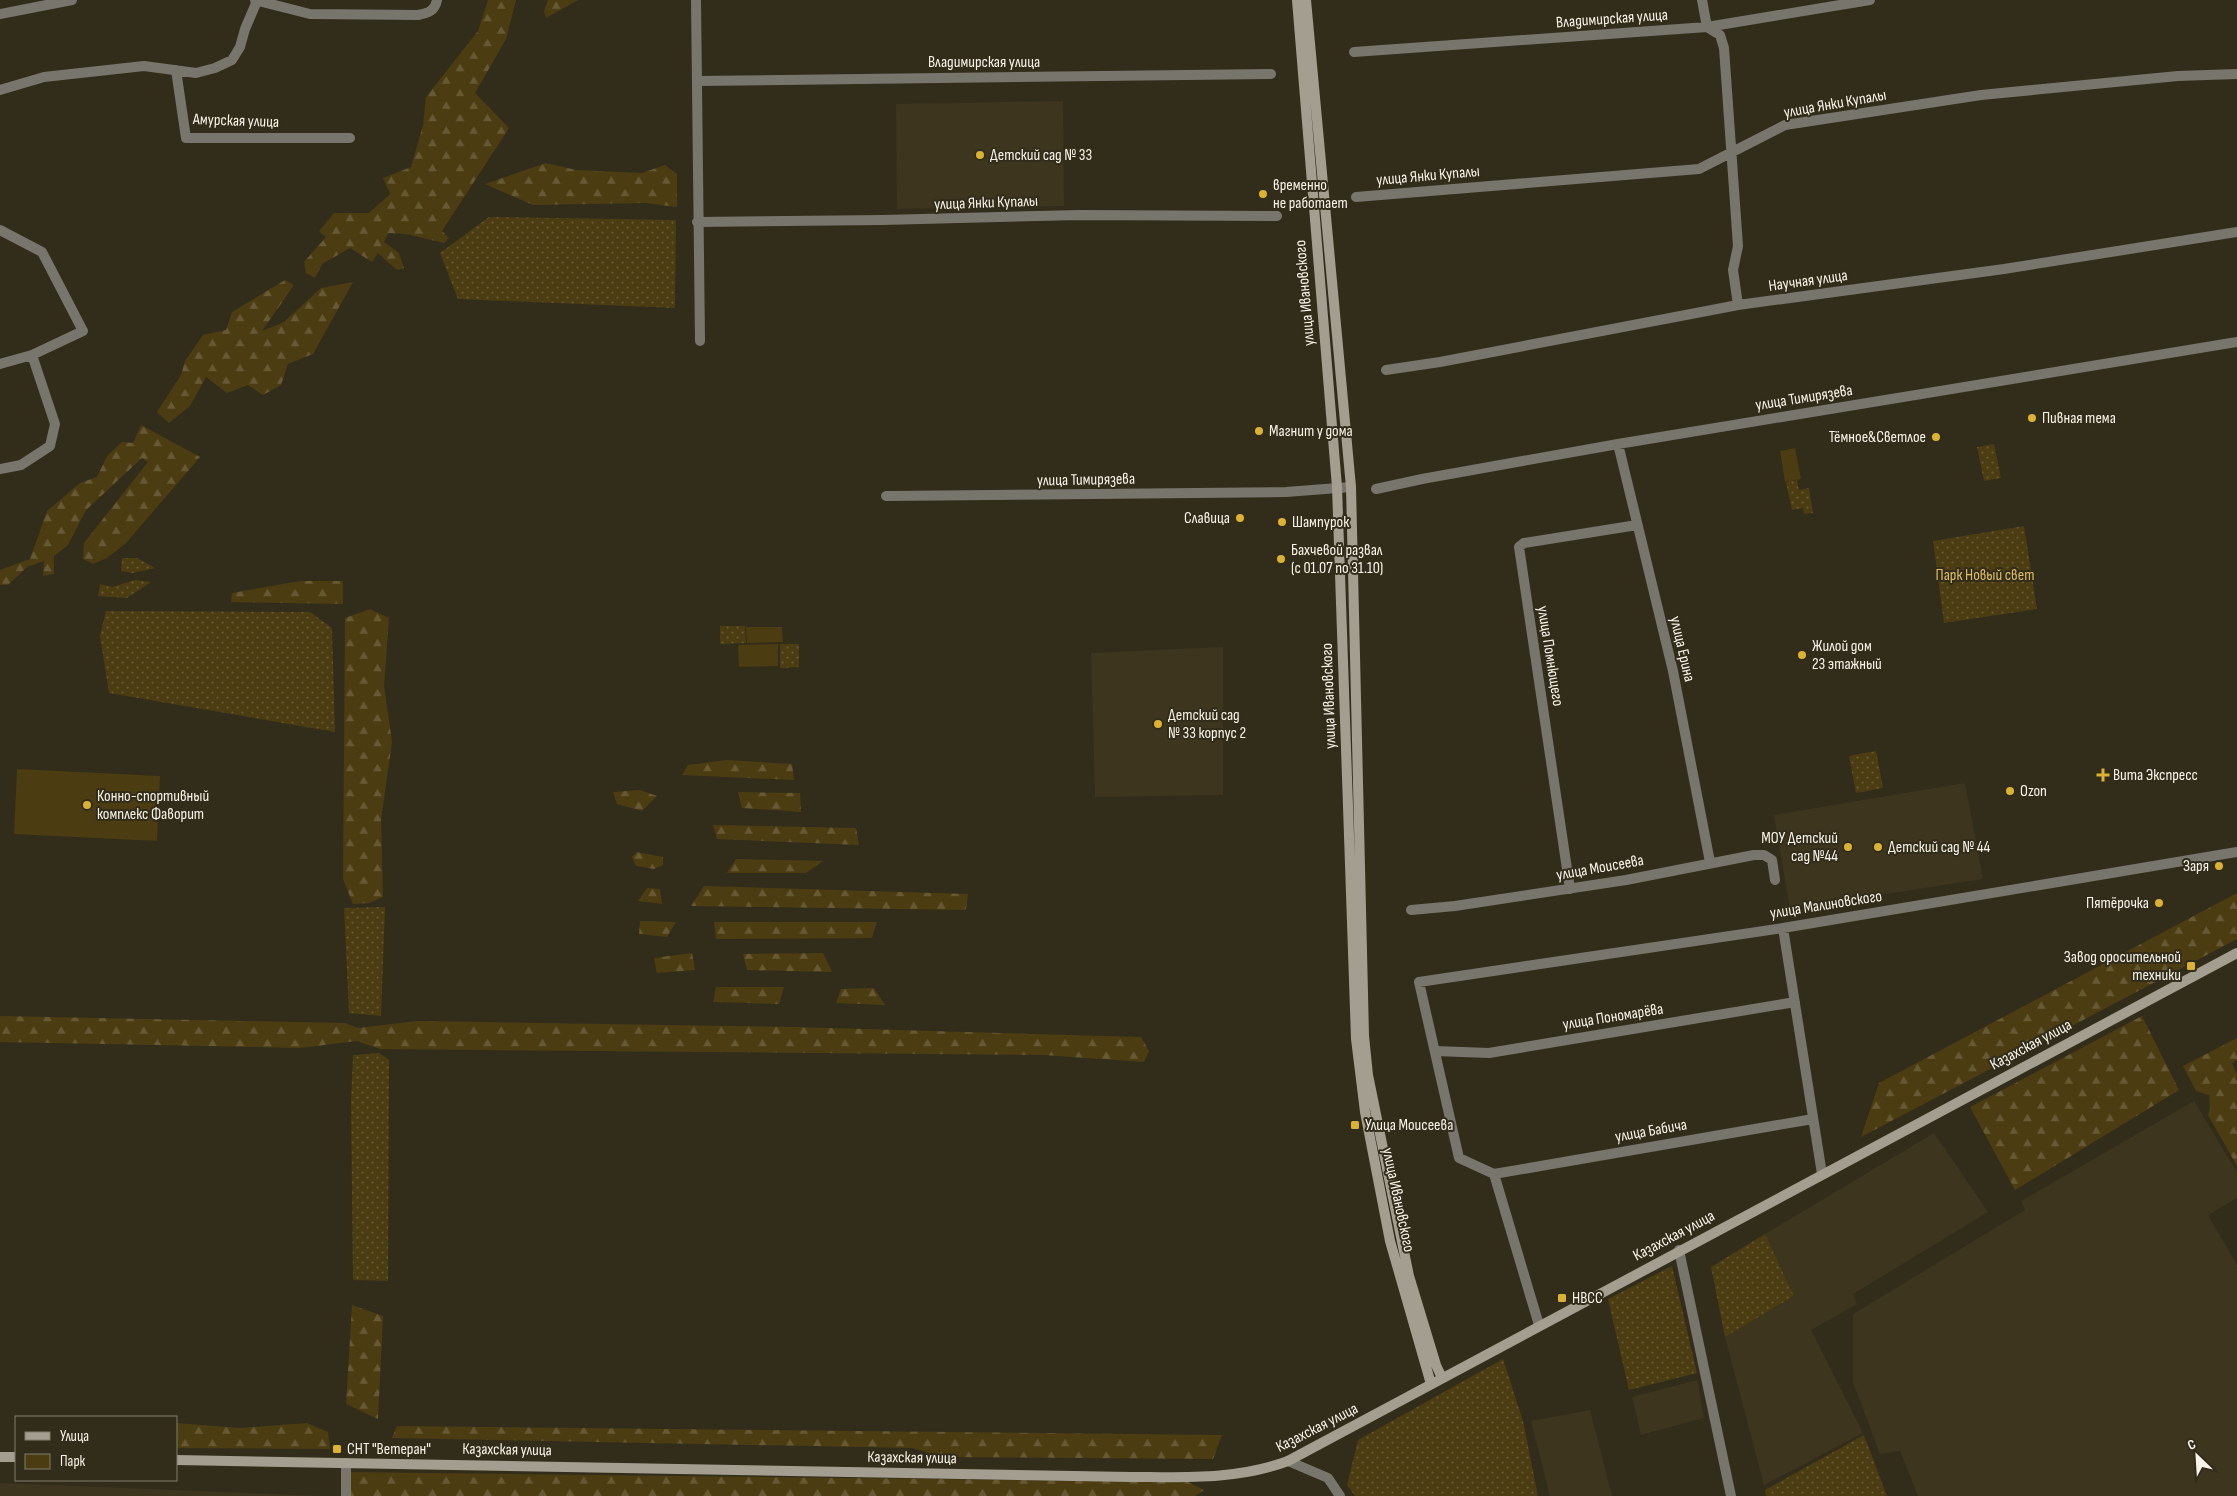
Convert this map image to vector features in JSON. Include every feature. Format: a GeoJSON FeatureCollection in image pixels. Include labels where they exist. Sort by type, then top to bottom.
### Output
{"type":"FeatureCollection","features":[{"type":"Feature","properties":{"kind":"street"},"geometry":{"type":"LineString","coordinates":[[0,14],[72,0]]}},
{"type":"Feature","properties":{"kind":"street"},"geometry":{"type":"LineString","coordinates":[[0,90],[44,77],[144,66],[196,73],[215,68],[232,60],[240,47],[256,0],[310,14],[418,15],[430,13],[436,6],[437,0]]}},
{"type":"Feature","properties":{"kind":"street"},"geometry":{"type":"LineString","coordinates":[[696,0],[697,222],[700,341]]}},
{"type":"Feature","properties":{"kind":"street","name":"улица Ивановского"},"geometry":{"type":"LineString","coordinates":[[1298,0],[1337,488],[1358,1048],[1365,1112],[1390,1241],[1431,1384]]}},
{"type":"Feature","properties":{"kind":"street","name":"улица Ивановского"},"geometry":{"type":"LineString","coordinates":[[1306,0],[1351,487],[1364,1036],[1368,1075],[1409,1276],[1436,1365],[1442,1378]]}},
{"type":"Feature","properties":{"kind":"street"},"geometry":{"type":"LineString","coordinates":[[1702,0],[1707,27],[1720,35],[1724,48],[1738,246],[1733,270],[1738,305]]}},
{"type":"Feature","properties":{"kind":"street","name":"Владимирская улица"},"geometry":{"type":"LineString","coordinates":[[1354,52],[1707,27],[1870,0]]}},
{"type":"Feature","properties":{"kind":"street","name":"Амурская улица"},"geometry":{"type":"LineString","coordinates":[[176,70],[186,138],[350,138]]}},
{"type":"Feature","properties":{"kind":"street","name":"Владимирская улица"},"geometry":{"type":"LineString","coordinates":[[697,80],[1271,74]]}},
{"type":"Feature","properties":{"kind":"street","name":"улица Янки Купалы"},"geometry":{"type":"LineString","coordinates":[[1356,197],[1699,169],[1785,125],[1981,94],[2178,76],[2237,74]]}},
{"type":"Feature","properties":{"kind":"street","name":"улица Янки Купалы"},"geometry":{"type":"LineString","coordinates":[[697,222],[1080,215],[1276,216]]}},
{"type":"Feature","properties":{"kind":"street"},"geometry":{"type":"LineString","coordinates":[[0,230],[42,252],[83,331],[32,355],[0,364]]}},
{"type":"Feature","properties":{"kind":"street","name":"Научная улица"},"geometry":{"type":"LineString","coordinates":[[1386,370],[1440,362],[1738,305],[2004,269],[2237,232]]}},
{"type":"Feature","properties":{"kind":"street","name":"улица Тимирязева"},"geometry":{"type":"LineString","coordinates":[[1376,489],[1618,444],[2237,342]]}},
{"type":"Feature","properties":{"kind":"street"},"geometry":{"type":"LineString","coordinates":[[0,469],[21,465],[50,446],[56,424],[32,355]]}},
{"type":"Feature","properties":{"kind":"street","name":"улица Ерина"},"geometry":{"type":"LineString","coordinates":[[1618,444],[1673,671],[1710,862]]}},
{"type":"Feature","properties":{"kind":"street","name":"улица Тимирязева"},"geometry":{"type":"LineString","coordinates":[[886,496],[1286,492],[1351,487]]}},
{"type":"Feature","properties":{"kind":"street","name":"улица Помнющего"},"geometry":{"type":"LineString","coordinates":[[1570,888],[1519,547],[1524,543],[1637,525]]}},
{"type":"Feature","properties":{"kind":"street","name":"улица Малиновского"},"geometry":{"type":"LineString","coordinates":[[1435,1051],[1420,982],[1783,928],[2237,852]]}},
{"type":"Feature","properties":{"kind":"street","name":"улица Моисеева"},"geometry":{"type":"LineString","coordinates":[[1411,910],[1455,906],[1626,880],[1710,862],[1754,855],[1764,856],[1772,860],[1775,880]]}},
{"type":"Feature","properties":{"kind":"street"},"geometry":{"type":"LineString","coordinates":[[1783,928],[1822,1174]]}},
{"type":"Feature","properties":{"kind":"street","name":"Казахская улица"},"geometry":{"type":"LineString","coordinates":[[178,1460],[1213,1477],[1255,1472],[1288,1461],[2237,953]]}},
{"type":"Feature","properties":{"kind":"street","name":"улица Пономарёва"},"geometry":{"type":"LineString","coordinates":[[1435,1051],[1489,1053],[1795,1002]]}},
{"type":"Feature","properties":{"kind":"street"},"geometry":{"type":"LineString","coordinates":[[1435,1051],[1460,1158],[1494,1174],[1539,1325]]}},
{"type":"Feature","properties":{"kind":"street","name":"улица Бабича"},"geometry":{"type":"LineString","coordinates":[[1494,1174],[1813,1119]]}},
{"type":"Feature","properties":{"kind":"street"},"geometry":{"type":"LineString","coordinates":[[1679,1250],[1731,1496]]}},
{"type":"Feature","properties":{"kind":"street"},"geometry":{"type":"LineString","coordinates":[[0,1457],[15,1457]]}},
{"type":"Feature","properties":{"kind":"street"},"geometry":{"type":"LineString","coordinates":[[1288,1461],[1328,1478],[1340,1496]]}},
{"type":"Feature","properties":{"kind":"street"},"geometry":{"type":"LineString","coordinates":[[346,1462],[346,1496]]}},
{"type":"Feature","properties":{"kind":"shaded area","name":"Детский сад № 33"},"geometry":{"type":"Polygon","coordinates":[[[1063,101],[1064,206],[897,209],[896,104],[1063,101]]]}},
{"type":"Feature","properties":{"kind":"shaded area","name":"Детский сад № 33 корпус 2"},"geometry":{"type":"Polygon","coordinates":[[[1223,647],[1223,795],[1095,797],[1091,653],[1223,647]]]}},
{"type":"Feature","properties":{"kind":"shaded area","name":"Детский сад № 44"},"geometry":{"type":"Polygon","coordinates":[[[1965,783],[1983,879],[1790,909],[1774,815],[1965,783]]]}},
{"type":"Feature","properties":{"kind":"shaded area"},"geometry":{"type":"Polygon","coordinates":[[[2194,1101],[2237,1172],[2237,1198],[2208,1215],[2237,1265],[2237,1496],[1918,1496],[1900,1451],[1880,1454],[1853,1382],[1853,1314],[2025,1210],[2021,1201],[2194,1101]]]}},
{"type":"Feature","properties":{"kind":"shaded area"},"geometry":{"type":"Polygon","coordinates":[[[1934,1133],[1988,1212],[1853,1294],[1857,1304],[1811,1330],[1863,1433],[1764,1485],[1725,1337],[1794,1296],[1765,1234],[1934,1133]]]}},
{"type":"Feature","properties":{"kind":"shaded area"},"geometry":{"type":"Polygon","coordinates":[[[1697,1380],[1704,1418],[1641,1435],[1632,1397],[1697,1380]]]}},
{"type":"Feature","properties":{"kind":"shaded area"},"geometry":{"type":"Polygon","coordinates":[[[1590,1410],[1612,1496],[1550,1496],[1531,1421],[1590,1410]]]}},
{"type":"Feature","properties":{"kind":"shaded area"},"geometry":{"type":"Polygon","coordinates":[[[0,1483],[324,1496],[0,1496],[0,1483]]]}},
{"type":"Feature","properties":{"kind":"green space"},"geometry":{"type":"Polygon","coordinates":[[[488,0],[516,0],[506,39],[475,93],[509,128],[442,231],[449,238],[444,243],[406,234],[388,233],[384,242],[399,253],[404,268],[397,270],[378,253],[372,262],[350,248],[322,264],[315,278],[306,273],[304,262],[326,237],[319,231],[334,213],[369,213],[390,194],[383,178],[411,167],[423,125],[426,97],[478,31],[488,0]]]}},
{"type":"Feature","properties":{"kind":"green space"},"geometry":{"type":"Polygon","coordinates":[[[548,0],[578,0],[546,18],[544,11],[548,0]]]}},
{"type":"Feature","properties":{"kind":"green space"},"geometry":{"type":"Polygon","coordinates":[[[546,163],[576,170],[642,173],[665,165],[677,174],[677,207],[645,203],[533,205],[485,184],[546,163]]]}},
{"type":"Feature","properties":{"kind":"green space"},"geometry":{"type":"Polygon","coordinates":[[[489,217],[676,220],[675,308],[458,299],[440,253],[489,217]]]}},
{"type":"Feature","properties":{"kind":"green space"},"geometry":{"type":"Polygon","coordinates":[[[285,280],[294,285],[262,331],[284,322],[321,288],[353,282],[313,354],[288,364],[281,385],[263,395],[248,385],[227,393],[206,377],[190,406],[169,423],[157,412],[181,375],[185,361],[203,335],[226,330],[232,312],[285,280]]]}},
{"type":"Feature","properties":{"kind":"green space"},"geometry":{"type":"Polygon","coordinates":[[[141,425],[200,457],[126,543],[107,558],[93,564],[83,559],[84,543],[148,462],[142,458],[86,510],[68,545],[54,556],[54,574],[43,576],[44,561],[27,567],[8,585],[0,585],[0,570],[30,559],[47,511],[80,483],[97,477],[107,456],[122,442],[133,443],[141,425]]]}},
{"type":"Feature","properties":{"kind":"green space"},"geometry":{"type":"Polygon","coordinates":[[[1994,444],[2001,478],[1984,481],[1977,447],[1994,444]]]}},
{"type":"Feature","properties":{"kind":"green space"},"geometry":{"type":"Polygon","coordinates":[[[1795,448],[1801,479],[1785,482],[1780,451],[1795,448]]]}},
{"type":"Feature","properties":{"kind":"green space"},"geometry":{"type":"Polygon","coordinates":[[[1797,480],[1799,490],[1809,488],[1813,513],[1804,514],[1803,508],[1792,510],[1786,482],[1797,480]]]}},
{"type":"Feature","properties":{"kind":"green space","name":"Парк Новый свет"},"geometry":{"type":"Polygon","coordinates":[[[2024,526],[2037,609],[1944,623],[1933,541],[2024,526]]]}},
{"type":"Feature","properties":{"kind":"green space"},"geometry":{"type":"Polygon","coordinates":[[[122,558],[137,558],[155,568],[133,573],[121,571],[122,558]]]}},
{"type":"Feature","properties":{"kind":"green space"},"geometry":{"type":"Polygon","coordinates":[[[135,580],[151,582],[127,598],[98,596],[100,584],[112,587],[135,580]]]}},
{"type":"Feature","properties":{"kind":"green space"},"geometry":{"type":"Polygon","coordinates":[[[300,581],[343,581],[343,604],[231,602],[232,593],[300,581]]]}},
{"type":"Feature","properties":{"kind":"green space"},"geometry":{"type":"Polygon","coordinates":[[[370,609],[389,618],[384,686],[392,742],[381,820],[383,897],[369,903],[353,904],[343,879],[345,618],[370,609]]]}},
{"type":"Feature","properties":{"kind":"green space"},"geometry":{"type":"Polygon","coordinates":[[[106,611],[310,612],[332,628],[335,732],[109,693],[100,636],[106,611]]]}},
{"type":"Feature","properties":{"kind":"green space"},"geometry":{"type":"Polygon","coordinates":[[[720,626],[745,626],[746,643],[720,644],[720,626]]]}},
{"type":"Feature","properties":{"kind":"green space"},"geometry":{"type":"Polygon","coordinates":[[[746,627],[782,627],[783,642],[747,643],[746,627]]]}},
{"type":"Feature","properties":{"kind":"green space"},"geometry":{"type":"Polygon","coordinates":[[[778,644],[778,666],[739,667],[738,645],[778,644]]]}},
{"type":"Feature","properties":{"kind":"green space"},"geometry":{"type":"Polygon","coordinates":[[[780,644],[799,644],[799,667],[780,668],[780,644]]]}},
{"type":"Feature","properties":{"kind":"green space"},"geometry":{"type":"Polygon","coordinates":[[[1876,751],[1883,788],[1856,793],[1849,756],[1876,751]]]}},
{"type":"Feature","properties":{"kind":"green space"},"geometry":{"type":"Polygon","coordinates":[[[727,760],[792,764],[794,780],[682,775],[688,765],[727,760]]]}},
{"type":"Feature","properties":{"kind":"green space","name":"Конно-спортивный комплекс Фаворит"},"geometry":{"type":"Polygon","coordinates":[[[17,769],[160,776],[157,841],[14,834],[17,769]]]}},
{"type":"Feature","properties":{"kind":"green space"},"geometry":{"type":"Polygon","coordinates":[[[640,790],[657,796],[642,811],[617,804],[613,792],[640,790]]]}},
{"type":"Feature","properties":{"kind":"green space"},"geometry":{"type":"Polygon","coordinates":[[[738,792],[800,793],[801,812],[742,808],[738,792]]]}},
{"type":"Feature","properties":{"kind":"green space"},"geometry":{"type":"Polygon","coordinates":[[[713,825],[856,828],[859,845],[717,839],[713,825]]]}},
{"type":"Feature","properties":{"kind":"green space"},"geometry":{"type":"Polygon","coordinates":[[[637,852],[663,857],[663,865],[654,869],[636,866],[632,857],[637,852]]]}},
{"type":"Feature","properties":{"kind":"green space"},"geometry":{"type":"Polygon","coordinates":[[[736,859],[823,861],[806,873],[727,873],[736,859]]]}},
{"type":"Feature","properties":{"kind":"green space"},"geometry":{"type":"Polygon","coordinates":[[[704,886],[968,894],[966,910],[691,906],[704,886]]]}},
{"type":"Feature","properties":{"kind":"green space"},"geometry":{"type":"Polygon","coordinates":[[[647,888],[660,889],[662,904],[638,901],[647,888]]]}},
{"type":"Feature","properties":{"kind":"green space"},"geometry":{"type":"Polygon","coordinates":[[[2237,893],[2237,939],[1861,1137],[1879,1083],[2237,893]]]}},
{"type":"Feature","properties":{"kind":"green space"},"geometry":{"type":"Polygon","coordinates":[[[385,907],[381,1016],[349,1013],[344,908],[385,907]]]}},
{"type":"Feature","properties":{"kind":"green space"},"geometry":{"type":"Polygon","coordinates":[[[640,921],[676,922],[667,937],[639,934],[640,921]]]}},
{"type":"Feature","properties":{"kind":"green space"},"geometry":{"type":"Polygon","coordinates":[[[714,922],[877,922],[872,938],[716,939],[714,922]]]}},
{"type":"Feature","properties":{"kind":"green space"},"geometry":{"type":"Polygon","coordinates":[[[692,953],[695,970],[657,973],[654,958],[692,953]]]}},
{"type":"Feature","properties":{"kind":"green space"},"geometry":{"type":"Polygon","coordinates":[[[823,953],[832,972],[747,970],[743,954],[823,953]]]}},
{"type":"Feature","properties":{"kind":"green space"},"geometry":{"type":"Polygon","coordinates":[[[716,987],[784,987],[779,1004],[713,1002],[716,987]]]}},
{"type":"Feature","properties":{"kind":"green space"},"geometry":{"type":"Polygon","coordinates":[[[874,988],[885,1005],[836,1003],[841,989],[874,988]]]}},
{"type":"Feature","properties":{"kind":"green space"},"geometry":{"type":"Polygon","coordinates":[[[0,1016],[345,1023],[358,1028],[417,1021],[795,1027],[1141,1037],[1149,1051],[1144,1062],[1043,1055],[380,1049],[357,1041],[300,1048],[0,1042],[0,1016]]]}},
{"type":"Feature","properties":{"kind":"green space"},"geometry":{"type":"Polygon","coordinates":[[[2142,1016],[2179,1090],[2015,1190],[1970,1107],[2142,1016]]]}},
{"type":"Feature","properties":{"kind":"green space"},"geometry":{"type":"Polygon","coordinates":[[[2237,1038],[2237,1060],[2232,1063],[2237,1074],[2237,1166],[2208,1115],[2210,1108],[2209,1095],[2196,1091],[2183,1066],[2237,1038]]]}},
{"type":"Feature","properties":{"kind":"green space"},"geometry":{"type":"Polygon","coordinates":[[[379,1053],[389,1060],[388,1281],[353,1280],[351,1101],[353,1055],[379,1053]]]}},
{"type":"Feature","properties":{"kind":"green space"},"geometry":{"type":"Polygon","coordinates":[[[1765,1234],[1794,1296],[1725,1337],[1711,1267],[1765,1234]]]}},
{"type":"Feature","properties":{"kind":"green space"},"geometry":{"type":"Polygon","coordinates":[[[1672,1266],[1697,1373],[1629,1390],[1608,1299],[1672,1266]]]}},
{"type":"Feature","properties":{"kind":"green space"},"geometry":{"type":"Polygon","coordinates":[[[352,1305],[383,1316],[378,1419],[346,1404],[352,1305]]]}},
{"type":"Feature","properties":{"kind":"green space"},"geometry":{"type":"Polygon","coordinates":[[[1503,1359],[1523,1421],[1538,1496],[1355,1496],[1347,1485],[1358,1440],[1503,1359]]]}},
{"type":"Feature","properties":{"kind":"green space"},"geometry":{"type":"Polygon","coordinates":[[[178,1423],[240,1428],[307,1423],[328,1432],[330,1449],[178,1448],[178,1423]]]}},
{"type":"Feature","properties":{"kind":"green space"},"geometry":{"type":"Polygon","coordinates":[[[397,1426],[1222,1435],[1213,1459],[943,1457],[912,1448],[392,1438],[397,1426]]]}},
{"type":"Feature","properties":{"kind":"green space"},"geometry":{"type":"Polygon","coordinates":[[[1864,1435],[1887,1496],[1766,1496],[1765,1490],[1864,1435]]]}},
{"type":"Feature","properties":{"kind":"green space"},"geometry":{"type":"Polygon","coordinates":[[[344,1472],[1188,1482],[1204,1490],[1195,1496],[345,1496],[344,1472]]]}},
{"type":"Feature","properties":{"kind":"place","name":"Детский сад № 33"},"geometry":{"type":"Point","coordinates":[980,155]}},
{"type":"Feature","properties":{"kind":"place","name":"временно не работает"},"geometry":{"type":"Point","coordinates":[1263,194]}},
{"type":"Feature","properties":{"kind":"place","name":"Пивная тема"},"geometry":{"type":"Point","coordinates":[2032,418]}},
{"type":"Feature","properties":{"kind":"place","name":"Магнит у дома"},"geometry":{"type":"Point","coordinates":[1259,431]}},
{"type":"Feature","properties":{"kind":"place","name":"Тёмное&Светлое"},"geometry":{"type":"Point","coordinates":[1936,437]}},
{"type":"Feature","properties":{"kind":"place","name":"Славица"},"geometry":{"type":"Point","coordinates":[1240,518]}},
{"type":"Feature","properties":{"kind":"place","name":"Шампурок"},"geometry":{"type":"Point","coordinates":[1282,522]}},
{"type":"Feature","properties":{"kind":"place","name":"Бахчевой развал (с 01.07 по 31.10)"},"geometry":{"type":"Point","coordinates":[1281,559]}},
{"type":"Feature","properties":{"kind":"place","name":"Жилой дом 23 этажный"},"geometry":{"type":"Point","coordinates":[1802,655]}},
{"type":"Feature","properties":{"kind":"place","name":"Детский сад № 33 корпус 2"},"geometry":{"type":"Point","coordinates":[1158,724]}},
{"type":"Feature","properties":{"kind":"place","name":"Вита Экспресс"},"geometry":{"type":"Point","coordinates":[2103,775]}},
{"type":"Feature","properties":{"kind":"place","name":"Ozon"},"geometry":{"type":"Point","coordinates":[2010,791]}},
{"type":"Feature","properties":{"kind":"place","name":"Конно-спортивный комплекс Фаворит"},"geometry":{"type":"Point","coordinates":[87,805]}},
{"type":"Feature","properties":{"kind":"place","name":"МОУ Детский сад №44"},"geometry":{"type":"Point","coordinates":[1848,847]}},
{"type":"Feature","properties":{"kind":"place","name":"Детский сад № 44"},"geometry":{"type":"Point","coordinates":[1878,847]}},
{"type":"Feature","properties":{"kind":"place","name":"Заря"},"geometry":{"type":"Point","coordinates":[2219,866]}},
{"type":"Feature","properties":{"kind":"place","name":"Пятёрочка"},"geometry":{"type":"Point","coordinates":[2159,903]}},
{"type":"Feature","properties":{"kind":"place","name":"Завод оросительной техники"},"geometry":{"type":"Point","coordinates":[2191,966]}},
{"type":"Feature","properties":{"kind":"place","name":"Улица Моисеева"},"geometry":{"type":"Point","coordinates":[1355,1125]}},
{"type":"Feature","properties":{"kind":"place","name":"НВСС"},"geometry":{"type":"Point","coordinates":[1562,1298]}},
{"type":"Feature","properties":{"kind":"place","name":"СНТ \"Ветеран\""},"geometry":{"type":"Point","coordinates":[337,1449]}}]}
